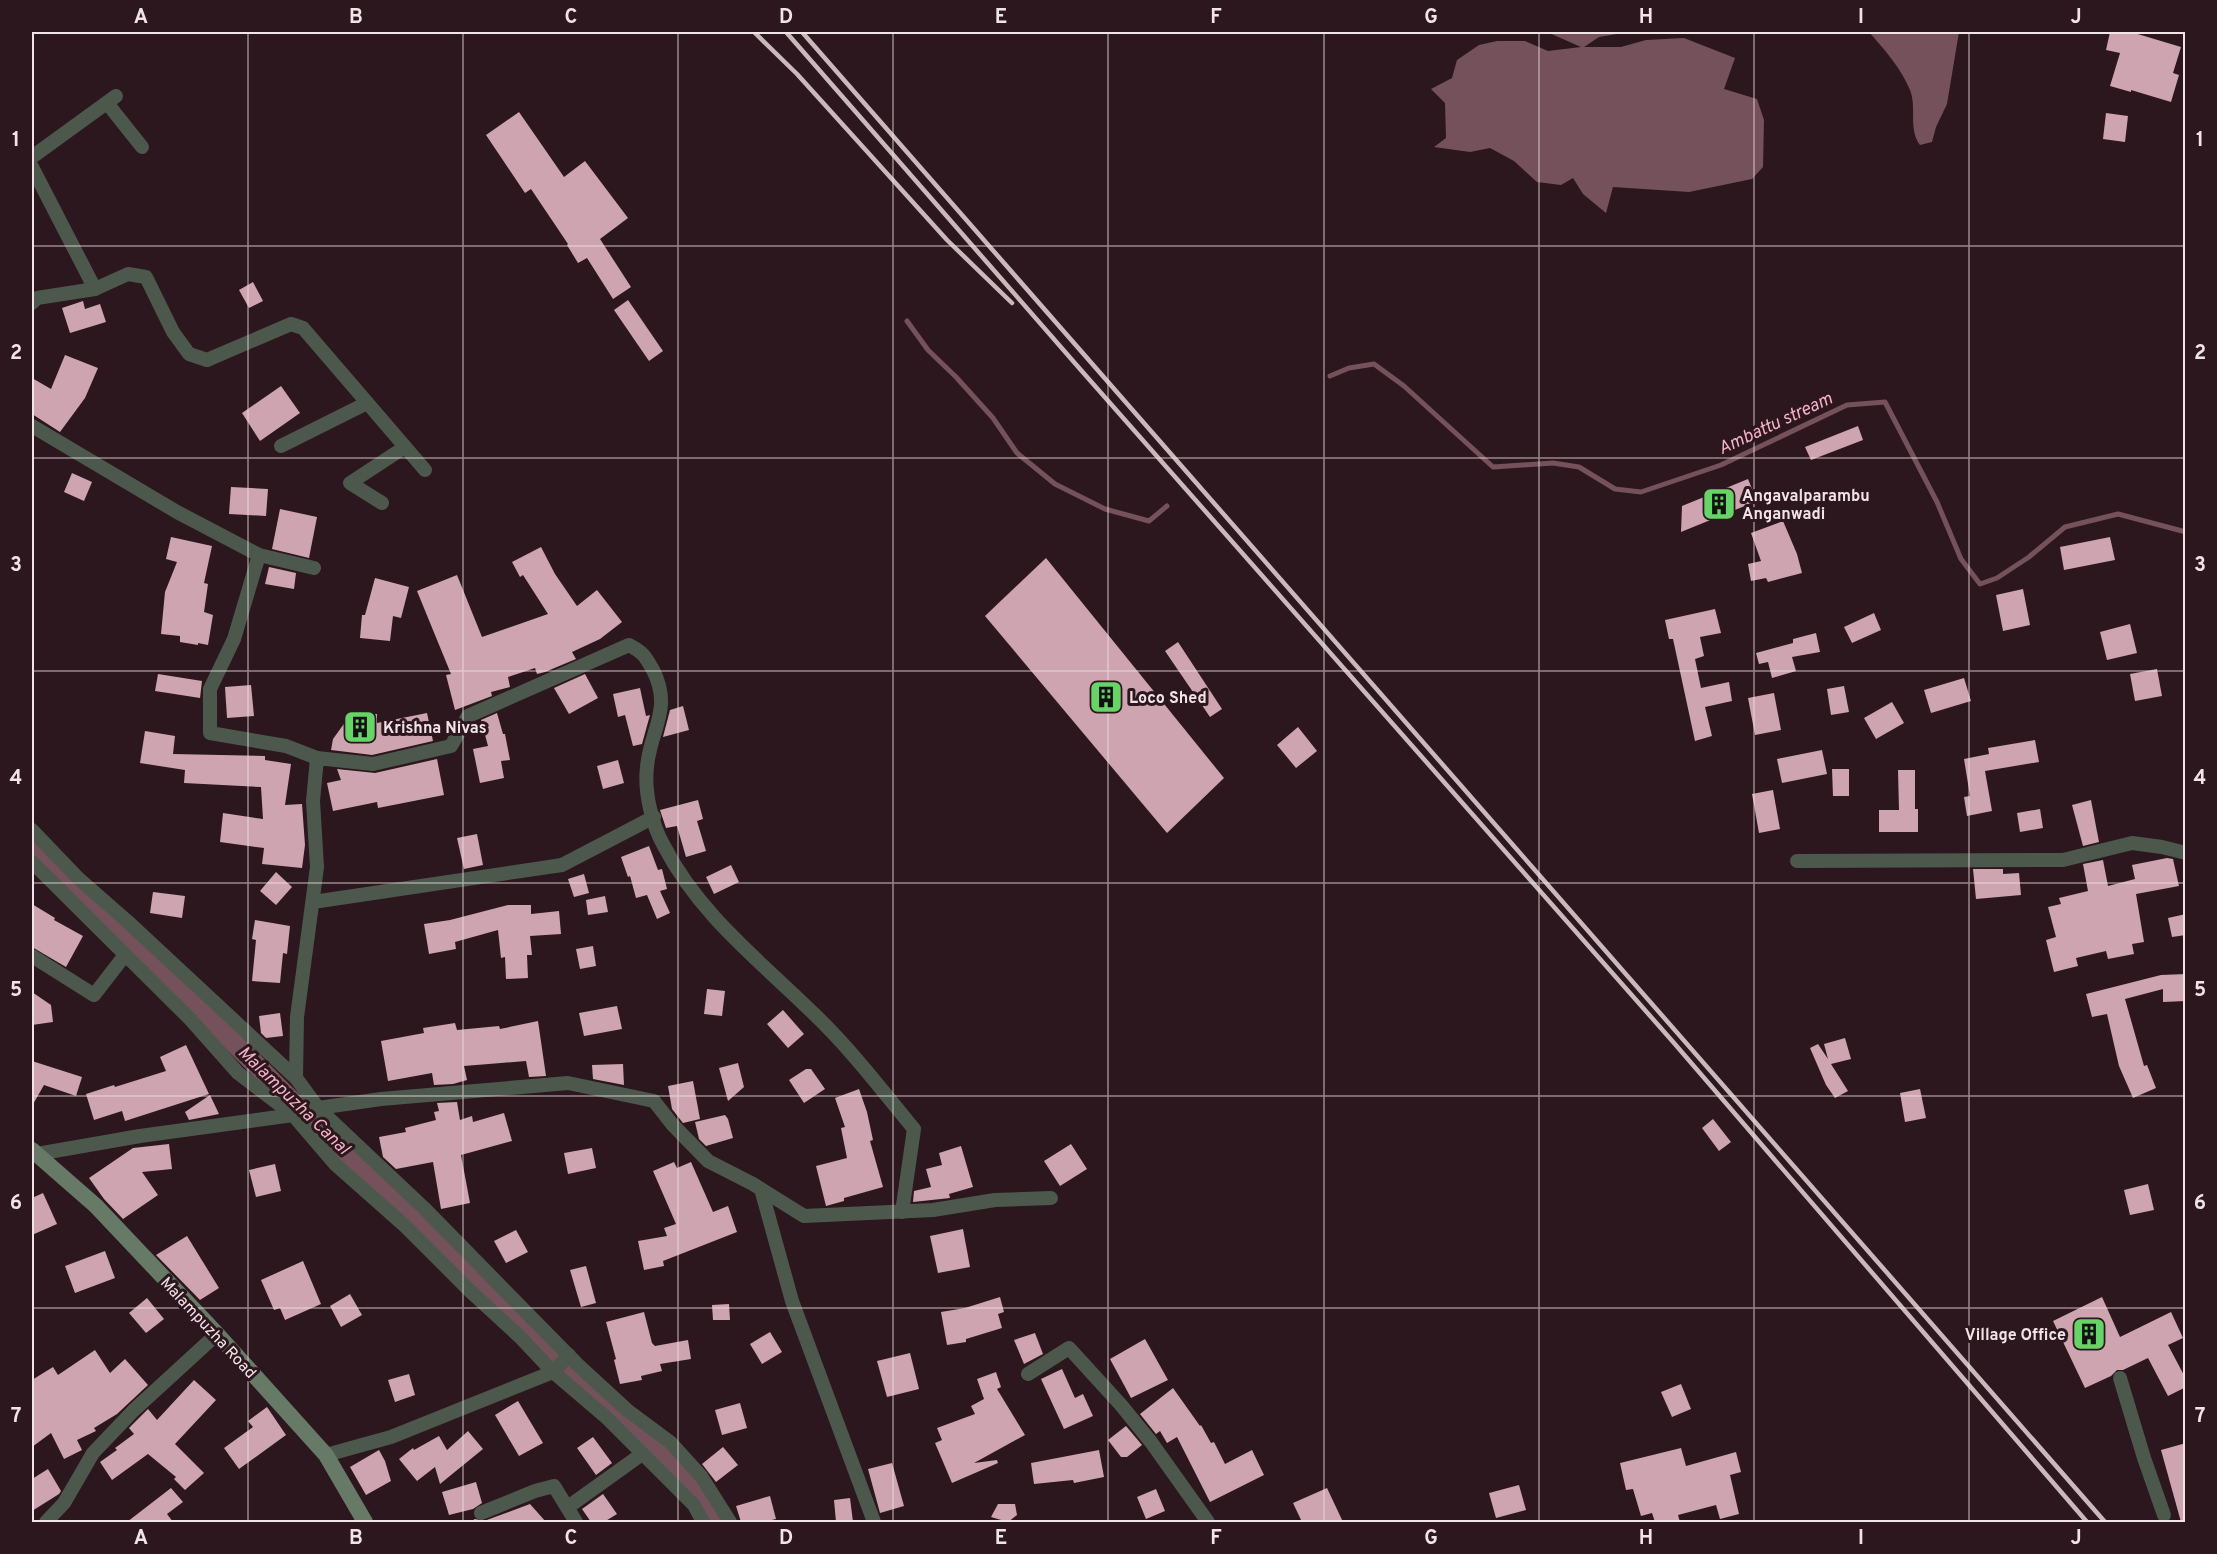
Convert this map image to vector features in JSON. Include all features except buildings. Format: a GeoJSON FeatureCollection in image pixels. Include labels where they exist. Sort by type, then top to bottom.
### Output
{"type":"FeatureCollection","features":[{"type":"Feature","properties":{"kind":"main road","name":"Malampuzha Road"},"geometry":{"type":"LineString","coordinates":[[34,1152],[96,1206],[217,1334],[326,1455],[365,1522]]}},
{"type":"Feature","properties":{"kind":"street"},"geometry":{"type":"LineString","coordinates":[[32,157],[112,100],[142,147]]}},
{"type":"Feature","properties":{"kind":"street"},"geometry":{"type":"LineString","coordinates":[[32,167],[94,289]]}},
{"type":"Feature","properties":{"kind":"street"},"geometry":{"type":"LineString","coordinates":[[32,303],[37,298],[94,289],[128,274],[146,277],[173,332],[189,354],[207,360],[291,324],[303,328],[425,470]]}},
{"type":"Feature","properties":{"kind":"street"},"geometry":{"type":"LineString","coordinates":[[281,446],[367,403]]}},
{"type":"Feature","properties":{"kind":"street"},"geometry":{"type":"LineString","coordinates":[[32,426],[177,512],[259,555],[314,568]]}},
{"type":"Feature","properties":{"kind":"street"},"geometry":{"type":"LineString","coordinates":[[382,503],[350,483],[405,447]]}},
{"type":"Feature","properties":{"kind":"street"},"geometry":{"type":"LineString","coordinates":[[259,555],[234,639],[210,689],[210,733],[286,746],[316,758],[373,764],[451,746],[468,716],[629,645],[644,653],[660,683],[662,705],[647,766],[647,797],[663,845],[694,896],[844,1044],[914,1129],[902,1212]]}},
{"type":"Feature","properties":{"kind":"street"},"geometry":{"type":"LineString","coordinates":[[296,1078],[297,1017],[317,867],[313,801],[316,758]]}},
{"type":"Feature","properties":{"kind":"street"},"geometry":{"type":"LineString","coordinates":[[313,902],[562,865],[654,817]]}},
{"type":"Feature","properties":{"kind":"street"},"geometry":{"type":"LineString","coordinates":[[32,830],[79,879],[296,1078],[318,1108],[424,1208],[569,1355],[627,1410],[670,1442],[701,1476],[730,1522]]}},
{"type":"Feature","properties":{"kind":"street"},"geometry":{"type":"LineString","coordinates":[[1797,861],[2063,860],[2132,843],[2186,853]]}},
{"type":"Feature","properties":{"kind":"street"},"geometry":{"type":"LineString","coordinates":[[32,862],[191,1020],[238,1073],[293,1115],[335,1164],[405,1226],[553,1372],[607,1418],[694,1505],[703,1522]]}},
{"type":"Feature","properties":{"kind":"street"},"geometry":{"type":"LineString","coordinates":[[32,956],[94,995],[125,955]]}},
{"type":"Feature","properties":{"kind":"street"},"geometry":{"type":"LineString","coordinates":[[34,1152],[293,1115],[318,1108],[381,1099],[568,1083],[654,1101],[672,1124],[708,1161],[804,1216],[933,1210],[995,1200],[1051,1198]]}},
{"type":"Feature","properties":{"kind":"street"},"geometry":{"type":"LineString","coordinates":[[760,1189],[792,1301],[874,1522]]}},
{"type":"Feature","properties":{"kind":"street"},"geometry":{"type":"LineString","coordinates":[[46,1522],[64,1503],[93,1453],[134,1410],[217,1334]]}},
{"type":"Feature","properties":{"kind":"street"},"geometry":{"type":"LineString","coordinates":[[1028,1374],[1070,1348],[1136,1423],[1208,1522]]}},
{"type":"Feature","properties":{"kind":"street"},"geometry":{"type":"LineString","coordinates":[[326,1455],[391,1437],[553,1372],[569,1355]]}},
{"type":"Feature","properties":{"kind":"street"},"geometry":{"type":"LineString","coordinates":[[2120,1378],[2164,1515]]}},
{"type":"Feature","properties":{"kind":"street"},"geometry":{"type":"LineString","coordinates":[[568,1507],[642,1454]]}},
{"type":"Feature","properties":{"kind":"street"},"geometry":{"type":"LineString","coordinates":[[481,1513],[535,1491],[554,1486],[576,1522]]}},
{"type":"Feature","properties":{"kind":"shaded area"},"geometry":{"type":"Polygon","coordinates":[[[1547,32],[1629,32],[1599,37],[1584,47],[1621,47],[1646,40],[1684,38],[1735,58],[1724,89],[1757,99],[1764,120],[1763,167],[1752,179],[1689,192],[1613,187],[1606,213],[1583,194],[1573,178],[1561,185],[1537,182],[1514,161],[1490,148],[1470,152],[1434,147],[1446,138],[1445,103],[1431,89],[1452,78],[1457,60],[1479,45],[1497,41],[1525,41],[1548,51],[1581,47],[1547,32]]]}},
{"type":"Feature","properties":{"kind":"shaded area"},"geometry":{"type":"Polygon","coordinates":[[[1869,32],[1959,32],[1947,104],[1932,142],[1920,145],[1916,139],[1910,90],[1897,66],[1869,32]]]}},
{"type":"Feature","properties":{"kind":"waterway"},"geometry":{"type":"LineString","coordinates":[[907,321],[928,350],[993,418],[1017,453],[1055,484],[1105,509],[1149,521],[1167,506]]}},
{"type":"Feature","properties":{"kind":"waterway","name":"Ambattu stream"},"geometry":{"type":"LineString","coordinates":[[1330,376],[1349,368],[1374,364],[1404,386],[1493,467],[1553,463],[1579,467],[1615,489],[1641,492],[1721,465],[1847,405],[1885,402],[1937,502],[1961,559],[1980,584],[1997,578],[2029,557],[2065,527],[2118,514],[2186,532]]}},
{"type":"Feature","properties":{"kind":"waterway","name":"Malampuzha Canal"},"geometry":{"type":"LineString","coordinates":[[32,850],[145,954],[323,1132],[553,1353]]}},
{"type":"Feature","properties":{"kind":"waterway","name":"Malampuzha Canal"},"geometry":{"type":"LineString","coordinates":[[573,1372],[675,1467],[717,1522]]}},
{"type":"Feature","properties":{"kind":"railway"},"geometry":{"type":"LineString","coordinates":[[754,32],[797,74],[947,240],[1012,303]]}},
{"type":"Feature","properties":{"kind":"railway"},"geometry":{"type":"LineString","coordinates":[[786,32],[1674,1043],[2087,1522]]}},
{"type":"Feature","properties":{"kind":"railway"},"geometry":{"type":"LineString","coordinates":[[802,32],[2105,1522]]}},
{"type":"Feature","properties":{"kind":"place","name":"Angavalparambu Anganwadi"},"geometry":{"type":"Point","coordinates":[1719,504]}},
{"type":"Feature","properties":{"kind":"place","name":"Loco Shed"},"geometry":{"type":"Point","coordinates":[1106,697]}},
{"type":"Feature","properties":{"kind":"place","name":"Krishna Nivas"},"geometry":{"type":"Point","coordinates":[360,727]}},
{"type":"Feature","properties":{"kind":"place","name":"Village Office"},"geometry":{"type":"Point","coordinates":[2089,1334]}}]}
